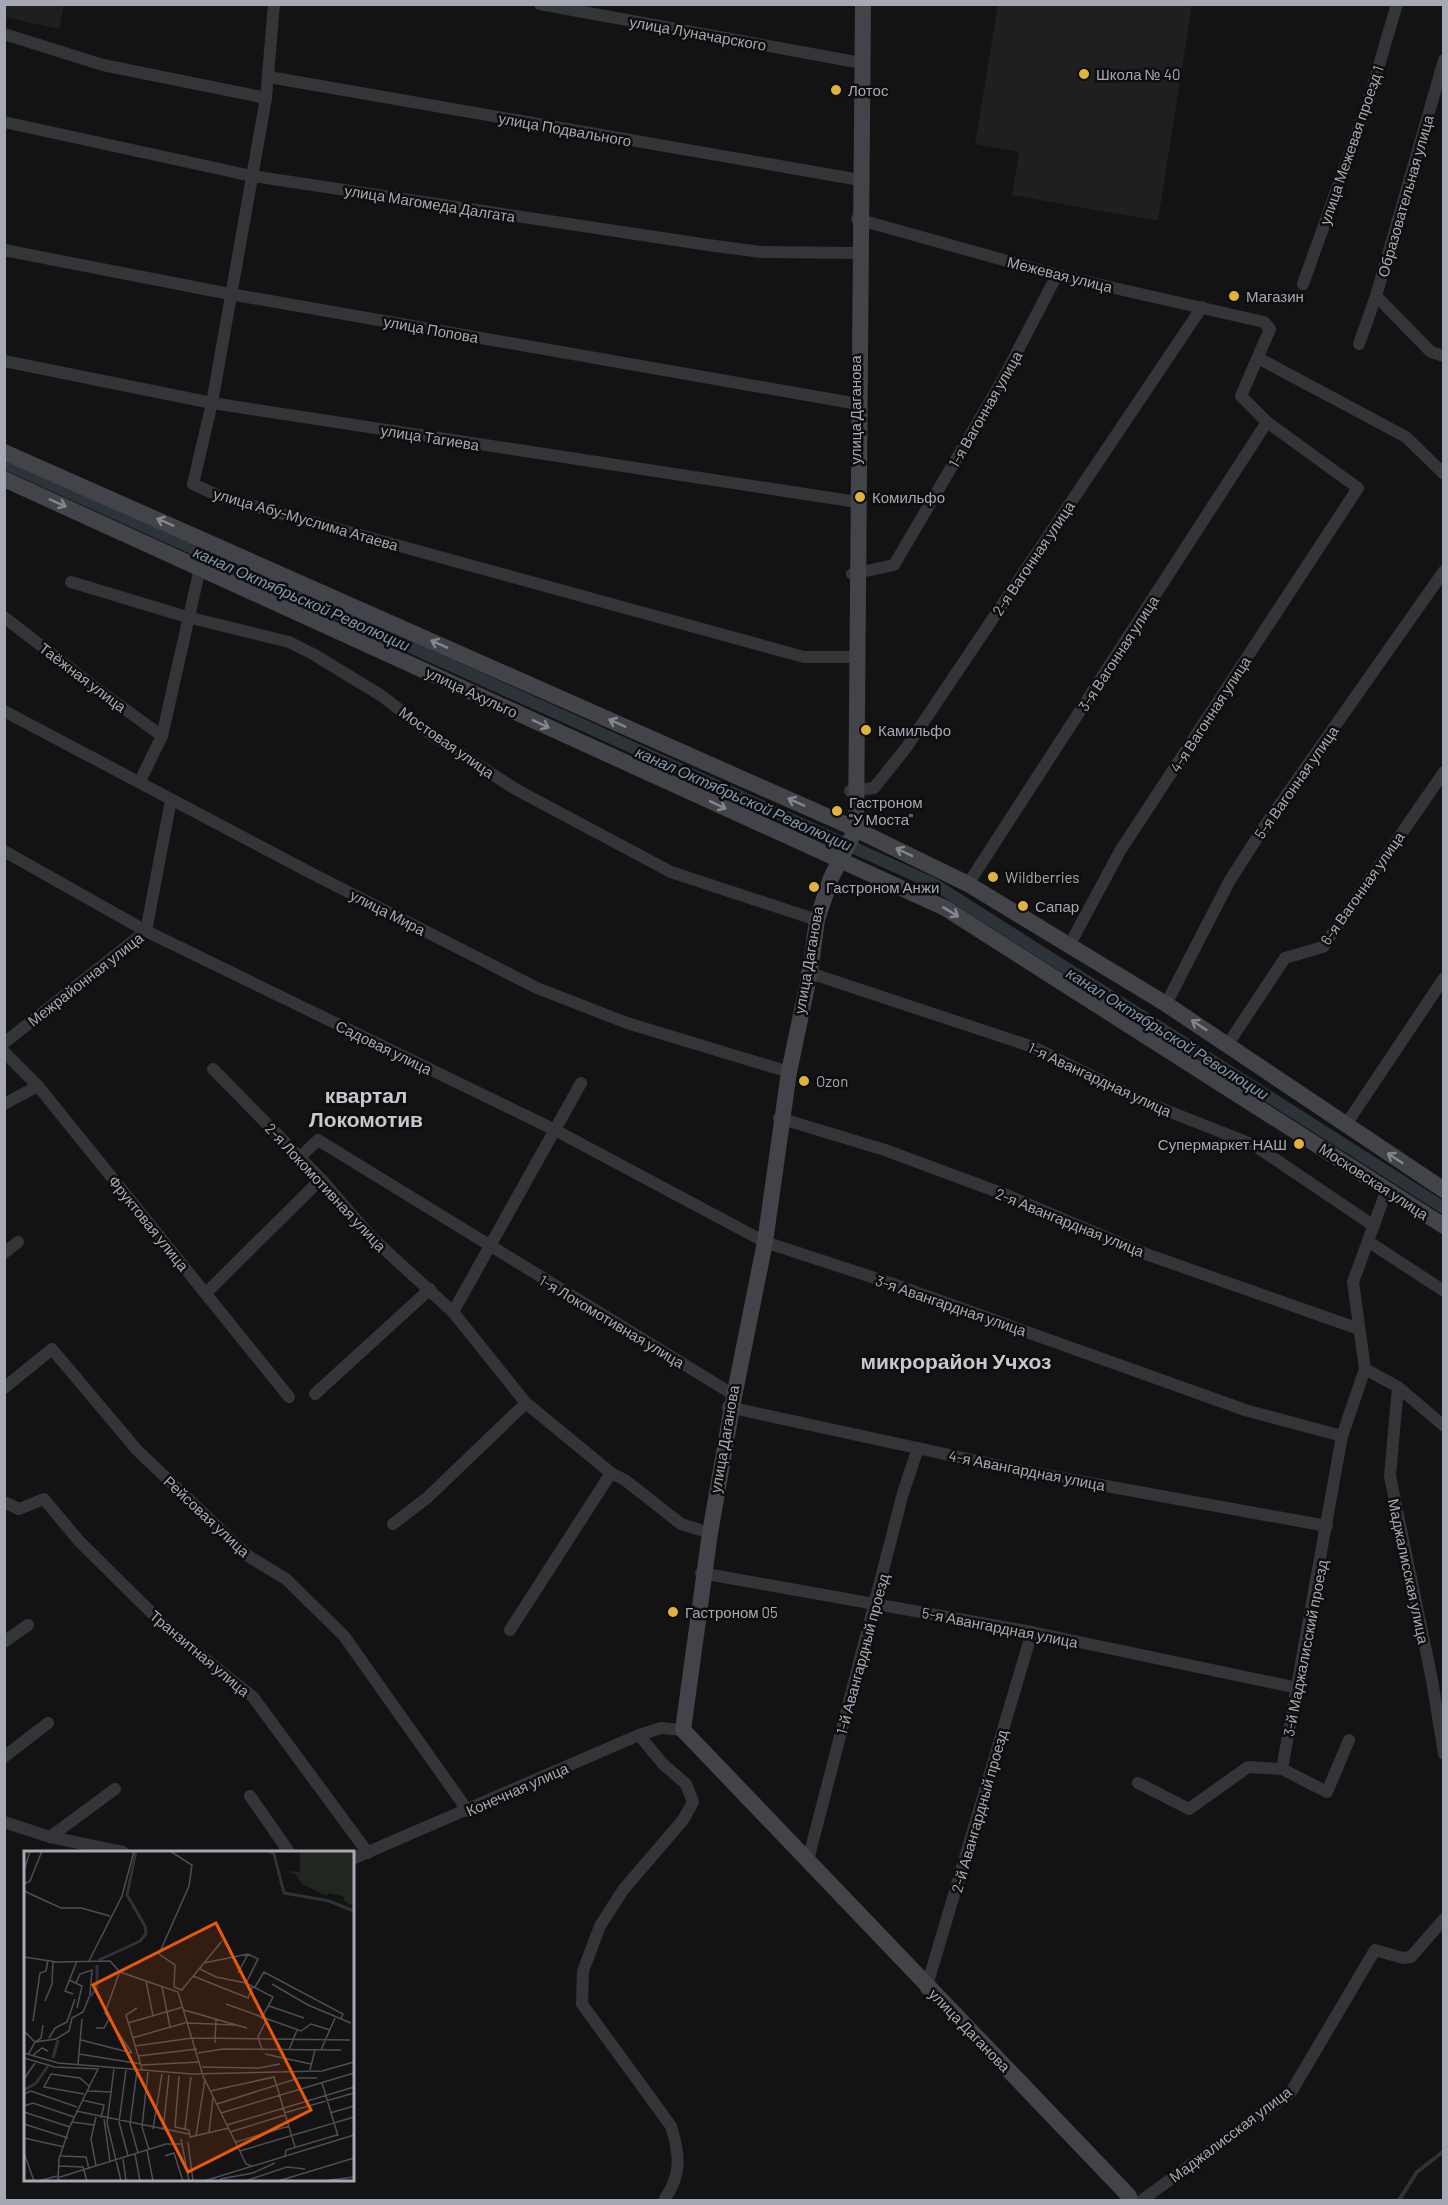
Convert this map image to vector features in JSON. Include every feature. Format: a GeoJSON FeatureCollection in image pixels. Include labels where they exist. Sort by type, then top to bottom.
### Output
{"type":"FeatureCollection","features":[{"type":"Feature","properties":{"kind":"main road","name":"улица Даганова"},"geometry":{"type":"LineString","coordinates":[[858,4],[856,62],[859,180]]}},
{"type":"Feature","properties":{"kind":"main road","name":"улица Даганова"},"geometry":{"type":"LineString","coordinates":[[863,4],[858,219],[853,828],[838,860],[826,875],[816,920],[809,972],[788,1071],[763,1241],[709,1532],[682,1730],[1128,2200]]}},
{"type":"Feature","properties":{"kind":"main road"},"geometry":{"type":"LineString","coordinates":[[4,452],[853,828],[968,884],[1166,1004],[1443,1190]]}},
{"type":"Feature","properties":{"kind":"main road","name":"улица Ахульго"},"geometry":{"type":"LineString","coordinates":[[4,479],[838,860]]}},
{"type":"Feature","properties":{"kind":"main road","name":"Московская улица"},"geometry":{"type":"LineString","coordinates":[[838,860],[945,908],[1443,1226]]}},
{"type":"Feature","properties":{"kind":"street","name":"улица Абу-Муслима Атаева"},"geometry":{"type":"LineString","coordinates":[[274,4],[266,98],[212,403],[193,484],[221,497],[804,657],[855,657]]}},
{"type":"Feature","properties":{"kind":"street","name":"улица Луначарского"},"geometry":{"type":"LineString","coordinates":[[540,4],[856,62]]}},
{"type":"Feature","properties":{"kind":"street","name":"улица Межевая проезд 1"},"geometry":{"type":"LineString","coordinates":[[1303,284],[1369,99],[1397,4]]}},
{"type":"Feature","properties":{"kind":"street"},"geometry":{"type":"LineString","coordinates":[[4,34],[103,64],[266,98]]}},
{"type":"Feature","properties":{"kind":"street","name":"Образовательная улица"},"geometry":{"type":"LineString","coordinates":[[1359,344],[1376,296],[1443,60]]}},
{"type":"Feature","properties":{"kind":"street","name":"улица Подвального"},"geometry":{"type":"LineString","coordinates":[[269,77],[859,180]]}},
{"type":"Feature","properties":{"kind":"street","name":"улица Магомеда Далгата"},"geometry":{"type":"LineString","coordinates":[[4,122],[252,176],[761,252],[858,253]]}},
{"type":"Feature","properties":{"kind":"street","name":"Межевая улица"},"geometry":{"type":"LineString","coordinates":[[858,219],[1058,275],[1264,322],[1270,329],[1258,358]]}},
{"type":"Feature","properties":{"kind":"street","name":"улица Попова"},"geometry":{"type":"LineString","coordinates":[[4,250],[230,294],[856,404]]}},
{"type":"Feature","properties":{"kind":"street","name":"1-я Вагонная улица"},"geometry":{"type":"LineString","coordinates":[[854,574],[894,565],[1002,381],[1058,275]]}},
{"type":"Feature","properties":{"kind":"street","name":"Образовательная улица"},"geometry":{"type":"LineString","coordinates":[[1376,296],[1431,352],[1443,356]]}},
{"type":"Feature","properties":{"kind":"street","name":"2-я Вагонная улица"},"geometry":{"type":"LineString","coordinates":[[853,790],[874,788],[906,748],[1202,307]]}},
{"type":"Feature","properties":{"kind":"street"},"geometry":{"type":"LineString","coordinates":[[1267,422],[1241,396],[1258,358],[1406,438],[1443,474]]}},
{"type":"Feature","properties":{"kind":"street","name":"улица Тагиева"},"geometry":{"type":"LineString","coordinates":[[4,361],[212,403],[856,501]]}},
{"type":"Feature","properties":{"kind":"street","name":"4-я Вагонная улица"},"geometry":{"type":"LineString","coordinates":[[1070,944],[1120,851],[1358,488],[1267,422]]}},
{"type":"Feature","properties":{"kind":"street","name":"3-я Вагонная улица"},"geometry":{"type":"LineString","coordinates":[[968,884],[1267,422]]}},
{"type":"Feature","properties":{"kind":"street"},"geometry":{"type":"LineString","coordinates":[[140,782],[162,736],[187,616],[200,568]]}},
{"type":"Feature","properties":{"kind":"street","name":"5-я Вагонная улица"},"geometry":{"type":"LineString","coordinates":[[1166,1004],[1230,880],[1266,824],[1443,571]]}},
{"type":"Feature","properties":{"kind":"street","name":"Мостовая улица"},"geometry":{"type":"LineString","coordinates":[[71,582],[187,616],[289,642],[314,654],[382,696],[442,742],[517,790],[670,872],[816,920]]}},
{"type":"Feature","properties":{"kind":"street","name":"Таёжная улица"},"geometry":{"type":"LineString","coordinates":[[4,617],[162,736]]}},
{"type":"Feature","properties":{"kind":"street","name":"улица Мира"},"geometry":{"type":"LineString","coordinates":[[4,711],[171,800],[537,988],[627,1023],[788,1071]]}},
{"type":"Feature","properties":{"kind":"street","name":"6-я Вагонная улица"},"geometry":{"type":"LineString","coordinates":[[1228,1044],[1286,958],[1323,947],[1443,772]]}},
{"type":"Feature","properties":{"kind":"street","name":"Межрайонная улица"},"geometry":{"type":"LineString","coordinates":[[4,1043],[146,931],[171,800]]}},
{"type":"Feature","properties":{"kind":"street","name":"Садовая улица"},"geometry":{"type":"LineString","coordinates":[[4,851],[146,931],[555,1130],[763,1241]]}},
{"type":"Feature","properties":{"kind":"street","name":"1-я Авангардная улица"},"geometry":{"type":"LineString","coordinates":[[809,972],[1033,1047],[1140,1100],[1254,1144],[1374,1226]]}},
{"type":"Feature","properties":{"kind":"street"},"geometry":{"type":"LineString","coordinates":[[1345,1126],[1443,978]]}},
{"type":"Feature","properties":{"kind":"street","name":"Фруктовая улица"},"geometry":{"type":"LineString","coordinates":[[4,1052],[38,1086],[289,1397]]}},
{"type":"Feature","properties":{"kind":"street","name":"2-я Локомотивная улица"},"geometry":{"type":"LineString","coordinates":[[213,1069],[321,1179],[371,1237],[453,1312],[526,1403],[611,1473],[626,1480],[681,1524],[709,1532]]}},
{"type":"Feature","properties":{"kind":"street"},"geometry":{"type":"LineString","coordinates":[[453,1312],[581,1083]]}},
{"type":"Feature","properties":{"kind":"street"},"geometry":{"type":"LineString","coordinates":[[4,1104],[38,1086]]}},
{"type":"Feature","properties":{"kind":"street","name":"2-я Авангардная улица"},"geometry":{"type":"LineString","coordinates":[[781,1118],[895,1154],[1009,1196],[1143,1253],[1359,1329]]}},
{"type":"Feature","properties":{"kind":"street","name":"1-я Локомотивная улица"},"geometry":{"type":"LineString","coordinates":[[300,1157],[318,1140],[732,1400]]}},
{"type":"Feature","properties":{"kind":"street"},"geometry":{"type":"LineString","coordinates":[[206,1293],[321,1179]]}},
{"type":"Feature","properties":{"kind":"street"},"geometry":{"type":"LineString","coordinates":[[1387,1189],[1353,1282],[1365,1369],[1398,1387],[1443,1426]]}},
{"type":"Feature","properties":{"kind":"street","name":"3-я Авангардная улица"},"geometry":{"type":"LineString","coordinates":[[763,1241],[893,1284],[1245,1410],[1341,1436]]}},
{"type":"Feature","properties":{"kind":"street"},"geometry":{"type":"LineString","coordinates":[[4,1253],[18,1242]]}},
{"type":"Feature","properties":{"kind":"street"},"geometry":{"type":"LineString","coordinates":[[1369,1242],[1443,1291]]}},
{"type":"Feature","properties":{"kind":"street"},"geometry":{"type":"LineString","coordinates":[[315,1394],[430,1289]]}},
{"type":"Feature","properties":{"kind":"street","name":"Рейсовая улица"},"geometry":{"type":"LineString","coordinates":[[4,1388],[52,1349],[137,1450],[248,1556],[286,1579],[344,1636],[468,1811]]}},
{"type":"Feature","properties":{"kind":"street","name":"3-й Маджалисский проезд"},"geometry":{"type":"LineString","coordinates":[[1282,1768],[1327,1526],[1341,1436],[1365,1369]]}},
{"type":"Feature","properties":{"kind":"street","name":"Маджалисская улица"},"geometry":{"type":"LineString","coordinates":[[1398,1387],[1390,1476],[1432,1680],[1443,1754]]}},
{"type":"Feature","properties":{"kind":"street","name":"4-я Авангардная улица"},"geometry":{"type":"LineString","coordinates":[[732,1400],[918,1448],[1018,1470],[1327,1526]]}},
{"type":"Feature","properties":{"kind":"street"},"geometry":{"type":"LineString","coordinates":[[393,1524],[428,1497],[526,1403]]}},
{"type":"Feature","properties":{"kind":"street","name":"1-й Авангардный проезд"},"geometry":{"type":"LineString","coordinates":[[807,1862],[876,1604],[903,1493],[918,1448]]}},
{"type":"Feature","properties":{"kind":"street"},"geometry":{"type":"LineString","coordinates":[[510,1630],[611,1473]]}},
{"type":"Feature","properties":{"kind":"street","name":"Транзитная улица"},"geometry":{"type":"LineString","coordinates":[[4,1502],[19,1509],[44,1499],[79,1542],[170,1631],[253,1697],[368,1853]]}},
{"type":"Feature","properties":{"kind":"street","name":"5-я Авангардная улица"},"geometry":{"type":"LineString","coordinates":[[703,1573],[1032,1632],[1298,1688]]}},
{"type":"Feature","properties":{"kind":"street"},"geometry":{"type":"LineString","coordinates":[[4,1642],[28,1625]]}},
{"type":"Feature","properties":{"kind":"street","name":"2-й Авангардный проезд"},"geometry":{"type":"LineString","coordinates":[[927,1987],[1032,1632]]}},
{"type":"Feature","properties":{"kind":"street"},"geometry":{"type":"LineString","coordinates":[[4,1757],[48,1723]]}},
{"type":"Feature","properties":{"kind":"street","name":"Конечная улица"},"geometry":{"type":"LineString","coordinates":[[354,1858],[468,1811],[639,1735],[661,1728],[682,1730]]}},
{"type":"Feature","properties":{"kind":"street"},"geometry":{"type":"LineString","coordinates":[[639,1735],[663,1764],[686,1784],[693,1802],[683,1820],[623,1890],[600,1926],[583,1971],[582,2004],[671,2126],[678,2149],[679,2169],[675,2183],[664,2200]]}},
{"type":"Feature","properties":{"kind":"street"},"geometry":{"type":"LineString","coordinates":[[1138,1783],[1188,1809],[1248,1767],[1282,1768],[1327,1792],[1349,1740]]}},
{"type":"Feature","properties":{"kind":"street"},"geometry":{"type":"LineString","coordinates":[[50,1837],[115,1789]]}},
{"type":"Feature","properties":{"kind":"street"},"geometry":{"type":"LineString","coordinates":[[249,1797],[288,1851]]}},
{"type":"Feature","properties":{"kind":"street"},"geometry":{"type":"LineString","coordinates":[[4,1822],[50,1837],[118,1851]]}},
{"type":"Feature","properties":{"kind":"street","name":"Маджалисская улица"},"geometry":{"type":"LineString","coordinates":[[1142,2200],[1291,2092],[1375,1950],[1403,1958],[1411,1957],[1443,1919]]}},
{"type":"Feature","properties":{"kind":"shaded area"},"geometry":{"type":"Polygon","coordinates":[[[5,4],[64,5],[59,29],[5,17],[5,4]]]}},
{"type":"Feature","properties":{"kind":"shaded area","name":"Школа № 40"},"geometry":{"type":"Polygon","coordinates":[[[998,5],[1192,5],[1158,221],[1012,195],[1019,152],[975,144],[998,5]]]}},
{"type":"Feature","properties":{"kind":"waterway","name":"канал Октябрьской Революции"},"geometry":{"type":"LineString","coordinates":[[4,463],[934,884],[1444,1208]]}},
{"type":"Feature","properties":{"kind":"waterway"},"geometry":{"type":"LineString","coordinates":[[1399,2200],[1417,2172],[1444,2151]]}},
{"type":"Feature","properties":{"kind":"place","name":"Школа № 40"},"geometry":{"type":"Point","coordinates":[1084,74]}},
{"type":"Feature","properties":{"kind":"place","name":"Лотос"},"geometry":{"type":"Point","coordinates":[836,90]}},
{"type":"Feature","properties":{"kind":"place","name":"Магазин"},"geometry":{"type":"Point","coordinates":[1234,296]}},
{"type":"Feature","properties":{"kind":"place","name":"Комильфо"},"geometry":{"type":"Point","coordinates":[860,497]}},
{"type":"Feature","properties":{"kind":"place","name":"Камильфо"},"geometry":{"type":"Point","coordinates":[866,730]}},
{"type":"Feature","properties":{"kind":"place","name":"Гастроном \"У Моста\""},"geometry":{"type":"Point","coordinates":[837,811]}},
{"type":"Feature","properties":{"kind":"place","name":"Wildberries"},"geometry":{"type":"Point","coordinates":[993,877]}},
{"type":"Feature","properties":{"kind":"place","name":"Гастроном Анжи"},"geometry":{"type":"Point","coordinates":[814,887]}},
{"type":"Feature","properties":{"kind":"place","name":"Сапар"},"geometry":{"type":"Point","coordinates":[1023,906]}},
{"type":"Feature","properties":{"kind":"place","name":"Ozon"},"geometry":{"type":"Point","coordinates":[804,1081]}},
{"type":"Feature","properties":{"kind":"place","name":"Супермаркет НАШ"},"geometry":{"type":"Point","coordinates":[1299,1144]}},
{"type":"Feature","properties":{"kind":"place","name":"Гастроном 05"},"geometry":{"type":"Point","coordinates":[673,1612]}},
{"type":"Feature","properties":{"kind":"district","name":"квартал Локомотив"},"geometry":{"type":"Point","coordinates":[366,1106]}},
{"type":"Feature","properties":{"kind":"district","name":"микрорайон Учхоз"},"geometry":{"type":"Point","coordinates":[956,1360]}}]}
